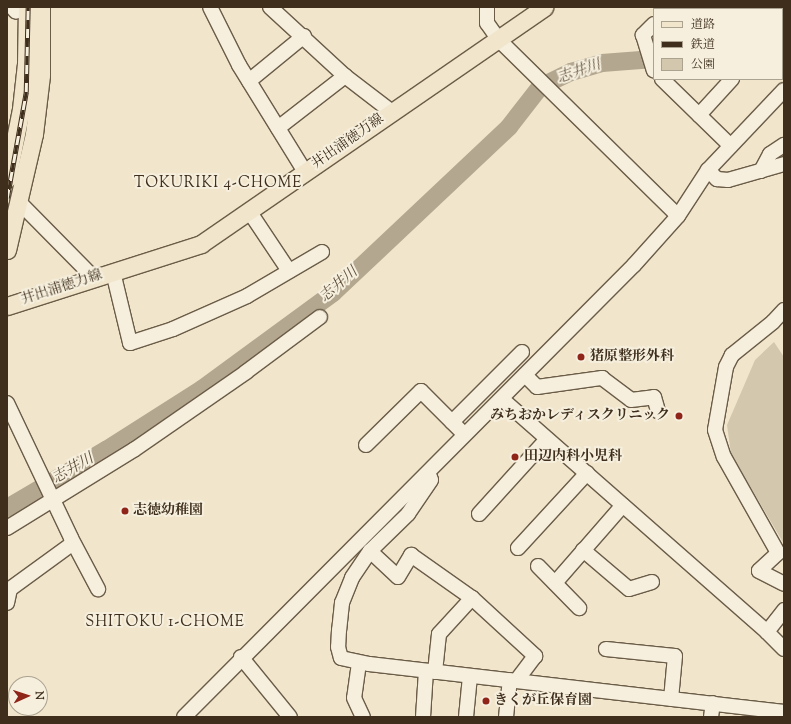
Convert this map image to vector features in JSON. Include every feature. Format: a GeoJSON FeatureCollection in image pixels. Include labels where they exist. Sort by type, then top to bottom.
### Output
{"type":"FeatureCollection","features":[{"type":"Feature","properties":{"kind":"main road"},"geometry":{"type":"LineString","coordinates":[[7,250],[20,202],[34,134],[41,75],[42,7]]}},
{"type":"Feature","properties":{"kind":"main road","name":"井出浦徳力線"},"geometry":{"type":"LineString","coordinates":[[7,306],[201,244],[544,7]]}},
{"type":"Feature","properties":{"kind":"main road"},"geometry":{"type":"LineString","coordinates":[[7,178],[21,109],[26,64],[18,9]]}},
{"type":"Feature","properties":{"kind":"street"},"geometry":{"type":"LineString","coordinates":[[210,7],[249,81],[305,172]]}},
{"type":"Feature","properties":{"kind":"street"},"geometry":{"type":"LineString","coordinates":[[270,7],[304,36],[345,76],[392,112]]}},
{"type":"Feature","properties":{"kind":"street"},"geometry":{"type":"LineString","coordinates":[[487,7],[487,24],[498,39],[678,216]]}},
{"type":"Feature","properties":{"kind":"street"},"geometry":{"type":"LineString","coordinates":[[653,25],[643,35],[653,67]]}},
{"type":"Feature","properties":{"kind":"street"},"geometry":{"type":"LineString","coordinates":[[249,81],[304,36]]}},
{"type":"Feature","properties":{"kind":"street"},"geometry":{"type":"LineString","coordinates":[[278,128],[345,76]]}},
{"type":"Feature","properties":{"kind":"street"},"geometry":{"type":"LineString","coordinates":[[663,80],[731,146]]}},
{"type":"Feature","properties":{"kind":"street"},"geometry":{"type":"LineString","coordinates":[[699,115],[731,80]]}},
{"type":"Feature","properties":{"kind":"street"},"geometry":{"type":"LineString","coordinates":[[184,717],[241,657],[429,472],[464,434],[502,399],[634,265],[678,216],[708,170],[784,90]]}},
{"type":"Feature","properties":{"kind":"street"},"geometry":{"type":"LineString","coordinates":[[761,171],[770,154],[784,145]]}},
{"type":"Feature","properties":{"kind":"street"},"geometry":{"type":"LineString","coordinates":[[708,170],[717,179],[728,180],[784,164]]}},
{"type":"Feature","properties":{"kind":"street"},"geometry":{"type":"LineString","coordinates":[[20,202],[94,278]]}},
{"type":"Feature","properties":{"kind":"street"},"geometry":{"type":"LineString","coordinates":[[250,211],[289,271]]}},
{"type":"Feature","properties":{"kind":"street"},"geometry":{"type":"LineString","coordinates":[[113,272],[130,343],[173,329],[247,296],[322,252]]}},
{"type":"Feature","properties":{"kind":"street"},"geometry":{"type":"LineString","coordinates":[[784,310],[773,322],[732,354],[726,367],[715,430],[724,457],[778,553],[759,571],[784,584]]}},
{"type":"Feature","properties":{"kind":"street"},"geometry":{"type":"LineString","coordinates":[[7,528],[135,449],[246,372],[320,317]]}},
{"type":"Feature","properties":{"kind":"street"},"geometry":{"type":"LineString","coordinates":[[452,422],[522,352]]}},
{"type":"Feature","properties":{"kind":"street"},"geometry":{"type":"LineString","coordinates":[[525,375],[537,387],[602,378],[631,400],[654,397],[658,411]]}},
{"type":"Feature","properties":{"kind":"street"},"geometry":{"type":"LineString","coordinates":[[366,445],[421,391],[464,434]]}},
{"type":"Feature","properties":{"kind":"street"},"geometry":{"type":"LineString","coordinates":[[502,399],[767,632],[784,649]]}},
{"type":"Feature","properties":{"kind":"street"},"geometry":{"type":"LineString","coordinates":[[7,403],[73,543],[98,589]]}},
{"type":"Feature","properties":{"kind":"street"},"geometry":{"type":"LineString","coordinates":[[479,514],[547,438]]}},
{"type":"Feature","properties":{"kind":"street"},"geometry":{"type":"LineString","coordinates":[[429,472],[431,480],[408,514],[370,551],[352,578],[342,603],[338,647],[341,658],[359,663],[671,699],[712,710],[784,712]]}},
{"type":"Feature","properties":{"kind":"street"},"geometry":{"type":"LineString","coordinates":[[518,548],[587,473]]}},
{"type":"Feature","properties":{"kind":"street"},"geometry":{"type":"LineString","coordinates":[[555,583],[623,505]]}},
{"type":"Feature","properties":{"kind":"street"},"geometry":{"type":"LineString","coordinates":[[7,603],[10,589],[73,543]]}},
{"type":"Feature","properties":{"kind":"street"},"geometry":{"type":"LineString","coordinates":[[583,550],[629,589],[652,582]]}},
{"type":"Feature","properties":{"kind":"street"},"geometry":{"type":"LineString","coordinates":[[370,551],[398,577],[411,555],[472,598],[535,656],[513,681],[506,717]]}},
{"type":"Feature","properties":{"kind":"street"},"geometry":{"type":"LineString","coordinates":[[538,566],[579,608]]}},
{"type":"Feature","properties":{"kind":"street"},"geometry":{"type":"LineString","coordinates":[[423,717],[430,671],[439,634],[472,598]]}},
{"type":"Feature","properties":{"kind":"street"},"geometry":{"type":"LineString","coordinates":[[767,632],[784,610]]}},
{"type":"Feature","properties":{"kind":"street"},"geometry":{"type":"LineString","coordinates":[[606,649],[676,656],[671,699]]}},
{"type":"Feature","properties":{"kind":"street"},"geometry":{"type":"LineString","coordinates":[[241,657],[290,717]]}},
{"type":"Feature","properties":{"kind":"street"},"geometry":{"type":"LineString","coordinates":[[359,663],[354,698],[363,717]]}},
{"type":"Feature","properties":{"kind":"street"},"geometry":{"type":"LineString","coordinates":[[466,717],[470,676]]}},
{"type":"Feature","properties":{"kind":"green space"},"geometry":{"type":"Polygon","coordinates":[[[774,342],[784,357],[784,544],[731,454],[727,425],[755,360],[774,342]]]}},
{"type":"Feature","properties":{"kind":"waterway","name":"志井川"},"geometry":{"type":"LineString","coordinates":[[7,508],[106,450],[202,389],[333,293],[509,127],[540,87],[571,72],[602,63],[653,59]]}},
{"type":"Feature","properties":{"kind":"railway"},"geometry":{"type":"LineString","coordinates":[[7,198],[26,92],[28,7]]}},
{"type":"Feature","properties":{"kind":"place","name":"猪原整形外科"},"geometry":{"type":"Point","coordinates":[581,357]}},
{"type":"Feature","properties":{"kind":"place","name":"みちおかレディスクリニック"},"geometry":{"type":"Point","coordinates":[679,416]}},
{"type":"Feature","properties":{"kind":"place","name":"田辺内科小児科"},"geometry":{"type":"Point","coordinates":[515,457]}},
{"type":"Feature","properties":{"kind":"place","name":"志徳幼稚園"},"geometry":{"type":"Point","coordinates":[125,511]}},
{"type":"Feature","properties":{"kind":"place","name":"きくが丘保育園"},"geometry":{"type":"Point","coordinates":[486,701]}},
{"type":"Feature","properties":{"kind":"district","name":"TOKURIKI 4-CHOME"},"geometry":{"type":"Point","coordinates":[218,184]}},
{"type":"Feature","properties":{"kind":"district","name":"SHITOKU 1-CHOME"},"geometry":{"type":"Point","coordinates":[165,623]}}]}
